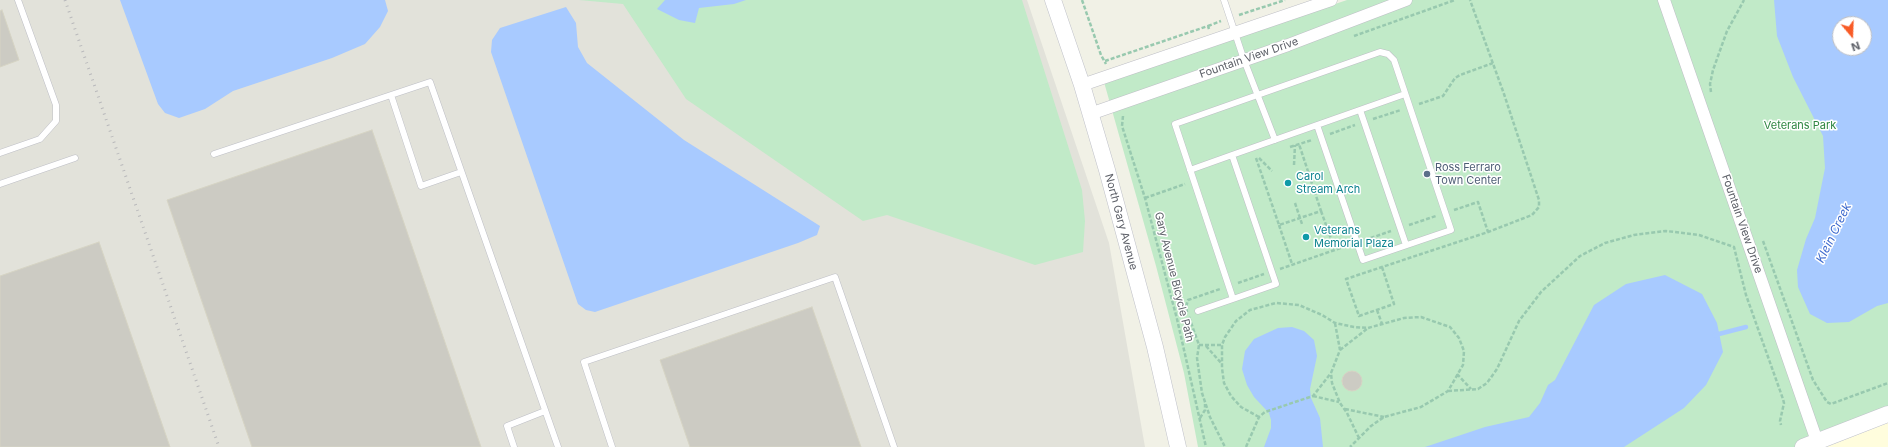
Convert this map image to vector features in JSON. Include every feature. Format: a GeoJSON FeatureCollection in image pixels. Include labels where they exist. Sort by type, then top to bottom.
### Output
{"type":"FeatureCollection","features":[{"type":"Feature","properties":{"kind":"street","name":"North Gary Avenue"},"geometry":{"type":"LineString","coordinates":[[1053,0],[1082,85],[1122,225],[1155,347],[1178,447]]}},
{"type":"Feature","properties":{"kind":"street"},"geometry":{"type":"LineString","coordinates":[[1082,85],[1331,0]]}},
{"type":"Feature","properties":{"kind":"street","name":"Fountain View Drive"},"geometry":{"type":"LineString","coordinates":[[1090,114],[1244,60],[1406,0]]}},
{"type":"Feature","properties":{"kind":"street","name":"Fountain View Drive"},"geometry":{"type":"LineString","coordinates":[[1664,0],[1813,445]]}},
{"type":"Feature","properties":{"kind":"street"},"geometry":{"type":"LineString","coordinates":[[1813,445],[1888,414]]}},
{"type":"Feature","properties":{"kind":"lane"},"geometry":{"type":"LineString","coordinates":[[0,153],[40,140],[56,121],[56,105],[18,0]]}},
{"type":"Feature","properties":{"kind":"lane"},"geometry":{"type":"LineString","coordinates":[[1224,0],[1234,33],[1275,140]]}},
{"type":"Feature","properties":{"kind":"lane"},"geometry":{"type":"LineString","coordinates":[[1233,300],[1175,124],[1380,52],[1388,54],[1394,60],[1451,230],[1363,260],[1317,125]]}},
{"type":"Feature","properties":{"kind":"lane"},"geometry":{"type":"LineString","coordinates":[[214,154],[430,82],[558,447]]}},
{"type":"Feature","properties":{"kind":"lane"},"geometry":{"type":"LineString","coordinates":[[1190,170],[1405,94]]}},
{"type":"Feature","properties":{"kind":"lane"},"geometry":{"type":"LineString","coordinates":[[391,95],[421,186],[462,172]]}},
{"type":"Feature","properties":{"kind":"lane"},"geometry":{"type":"LineString","coordinates":[[1360,110],[1406,245]]}},
{"type":"Feature","properties":{"kind":"lane"},"geometry":{"type":"LineString","coordinates":[[1198,311],[1276,284],[1232,155]]}},
{"type":"Feature","properties":{"kind":"lane"},"geometry":{"type":"LineString","coordinates":[[0,184],[75,158]]}},
{"type":"Feature","properties":{"kind":"lane"},"geometry":{"type":"LineString","coordinates":[[612,447],[584,362],[835,277],[894,447]]}},
{"type":"Feature","properties":{"kind":"lane"},"geometry":{"type":"LineString","coordinates":[[514,447],[507,426],[545,411]]}},
{"type":"Feature","properties":{"kind":"path"},"geometry":{"type":"LineString","coordinates":[[1082,0],[1101,55],[1106,64]]}},
{"type":"Feature","properties":{"kind":"path"},"geometry":{"type":"LineString","coordinates":[[1208,26],[1285,0]]}},
{"type":"Feature","properties":{"kind":"path"},"geometry":{"type":"LineString","coordinates":[[1349,37],[1455,0]]}},
{"type":"Feature","properties":{"kind":"path"},"geometry":{"type":"LineString","coordinates":[[1382,267],[1394,304],[1359,316],[1346,279],[1382,267],[1488,232],[1532,215],[1539,207],[1539,200],[1507,102],[1470,0]]}},
{"type":"Feature","properties":{"kind":"path"},"geometry":{"type":"LineString","coordinates":[[1712,95],[1710,84],[1713,70],[1727,31],[1744,0]]}},
{"type":"Feature","properties":{"kind":"path","name":"Gary Avenue Bicycle Path"},"geometry":{"type":"LineString","coordinates":[[1122,114],[1122,126],[1147,205],[1177,319],[1206,447]]}},
{"type":"Feature","properties":{"kind":"path"},"geometry":{"type":"LineString","coordinates":[[1298,144],[1335,250]]}},
{"type":"Feature","properties":{"kind":"path"},"geometry":{"type":"LineString","coordinates":[[1294,165],[1295,145]]}},
{"type":"Feature","properties":{"kind":"path"},"geometry":{"type":"LineString","coordinates":[[1272,171],[1257,158],[1292,264]]}},
{"type":"Feature","properties":{"kind":"path"},"geometry":{"type":"LineString","coordinates":[[1305,177],[1309,176]]}},
{"type":"Feature","properties":{"kind":"path"},"geometry":{"type":"LineString","coordinates":[[1295,203],[1302,224]]}},
{"type":"Feature","properties":{"kind":"path"},"geometry":{"type":"LineString","coordinates":[[1279,225],[1321,211]]}},
{"type":"Feature","properties":{"kind":"path"},"geometry":{"type":"LineString","coordinates":[[1448,390],[1478,390],[1488,383],[1497,369],[1519,321],[1541,292],[1580,256],[1605,243],[1634,235],[1666,231],[1699,235],[1734,247],[1746,295],[1783,399],[1784,403],[1780,421],[1781,425]]}},
{"type":"Feature","properties":{"kind":"path"},"geometry":{"type":"LineString","coordinates":[[1763,240],[1813,380],[1827,402],[1831,404],[1888,383]]}},
{"type":"Feature","properties":{"kind":"path"},"geometry":{"type":"LineString","coordinates":[[1188,300],[1186,307],[1199,345],[1197,358],[1205,410],[1200,418]]}},
{"type":"Feature","properties":{"kind":"path"},"geometry":{"type":"LineString","coordinates":[[1259,417],[1241,407],[1224,383],[1222,345],[1225,336],[1236,321],[1250,310],[1276,303],[1299,305],[1322,315],[1335,324],[1368,328]]}},
{"type":"Feature","properties":{"kind":"path"},"geometry":{"type":"LineString","coordinates":[[1377,310],[1382,324]]}},
{"type":"Feature","properties":{"kind":"path"},"geometry":{"type":"LineString","coordinates":[[1313,396],[1331,373],[1340,350],[1368,328],[1404,318],[1421,317],[1450,327],[1459,338],[1464,352],[1463,365],[1448,390],[1421,407],[1384,417],[1350,447]]}},
{"type":"Feature","properties":{"kind":"path"},"geometry":{"type":"LineString","coordinates":[[1335,324],[1340,350]]}},
{"type":"Feature","properties":{"kind":"path"},"geometry":{"type":"LineString","coordinates":[[1199,345],[1222,345]]}},
{"type":"Feature","properties":{"kind":"path"},"geometry":{"type":"LineString","coordinates":[[1206,346],[1222,365]]}},
{"type":"Feature","properties":{"kind":"path"},"geometry":{"type":"LineString","coordinates":[[1331,373],[1332,383],[1340,403],[1359,438]]}},
{"type":"Feature","properties":{"kind":"path"},"geometry":{"type":"LineString","coordinates":[[1457,374],[1472,390]]}},
{"type":"Feature","properties":{"kind":"path"},"geometry":{"type":"LineString","coordinates":[[1246,447],[1259,417],[1265,412],[1313,396],[1340,403]]}},
{"type":"Feature","properties":{"kind":"path"},"geometry":{"type":"LineString","coordinates":[[1204,398],[1210,417],[1225,447]]}},
{"type":"Feature","properties":{"kind":"path"},"geometry":{"type":"LineString","coordinates":[[1344,409],[1384,417]]}},
{"type":"Feature","properties":{"kind":"shaded area"},"geometry":{"type":"Polygon","coordinates":[[[0,0],[1027,0],[1109,243],[1145,447],[0,447],[0,0]]]}},
{"type":"Feature","properties":{"kind":"shaded area"},"geometry":{"type":"Polygon","coordinates":[[[1888,423],[1888,447],[1827,447],[1888,423]]]}},
{"type":"Feature","properties":{"kind":"green space"},"geometry":{"type":"Polygon","coordinates":[[[579,0],[1022,0],[1082,190],[1085,221],[1083,252],[1035,265],[887,215],[863,221],[686,99],[623,4],[579,0]]]}},
{"type":"Feature","properties":{"kind":"green space","name":"Ross Ferraro Town Center"},"geometry":{"type":"Polygon","coordinates":[[[1347,0],[1888,0],[1888,414],[1803,447],[1198,447],[1184,373],[1156,266],[1104,82],[1347,0]]]}},
{"type":"Feature","properties":{"kind":"water"},"geometry":{"type":"Polygon","coordinates":[[[120,0],[385,0],[388,11],[380,27],[365,44],[332,58],[233,91],[205,109],[179,118],[165,113],[158,104],[120,0]]]}},
{"type":"Feature","properties":{"kind":"water"},"geometry":{"type":"Polygon","coordinates":[[[665,0],[746,0],[734,4],[699,8],[695,23],[679,20],[657,9],[665,0]]]}},
{"type":"Feature","properties":{"kind":"water"},"geometry":{"type":"Polygon","coordinates":[[[1774,0],[1888,0],[1888,303],[1877,306],[1849,322],[1827,323],[1810,314],[1798,287],[1797,270],[1806,239],[1815,218],[1825,168],[1823,136],[1793,77],[1777,36],[1774,0]]]}},
{"type":"Feature","properties":{"kind":"water"},"geometry":{"type":"Polygon","coordinates":[[[566,7],[576,23],[578,47],[587,63],[684,140],[820,226],[817,235],[798,243],[595,312],[586,310],[578,304],[491,52],[492,40],[500,28],[566,7]]]}},
{"type":"Feature","properties":{"kind":"water"},"geometry":{"type":"Polygon","coordinates":[[[1665,275],[1702,294],[1717,323],[1723,352],[1706,385],[1684,408],[1624,447],[1425,447],[1485,427],[1529,417],[1540,403],[1548,385],[1555,380],[1594,305],[1626,284],[1665,275]]]}},
{"type":"Feature","properties":{"kind":"water"},"geometry":{"type":"Polygon","coordinates":[[[1292,327],[1304,331],[1314,340],[1317,356],[1310,389],[1311,398],[1320,418],[1323,447],[1264,447],[1271,428],[1271,420],[1269,413],[1254,397],[1247,385],[1242,369],[1245,351],[1254,339],[1278,328],[1292,327]]]}},
{"type":"Feature","properties":{"kind":"building"},"geometry":{"type":"Polygon","coordinates":[[[2,10],[19,60],[0,67],[0,11],[2,10]]]}},
{"type":"Feature","properties":{"kind":"building"},"geometry":{"type":"Polygon","coordinates":[[[372,130],[481,447],[252,447],[167,200],[372,130]]]}},
{"type":"Feature","properties":{"kind":"building"},"geometry":{"type":"Polygon","coordinates":[[[99,242],[170,447],[0,447],[0,276],[99,242]]]}},
{"type":"Feature","properties":{"kind":"building"},"geometry":{"type":"Polygon","coordinates":[[[812,307],[861,447],[690,447],[660,360],[812,307]]]}},
{"type":"Feature","properties":{"kind":"building"},"geometry":{"type":"Polygon","coordinates":[[[1352,371],[1359,374],[1362,381],[1359,388],[1352,391],[1345,388],[1342,381],[1345,374],[1352,371]]]}},
{"type":"Feature","properties":{"kind":"waterway","name":"Klein Creek"},"geometry":{"type":"LineString","coordinates":[[1715,335],[1746,327]]}},
{"type":"Feature","properties":{"kind":"railway"},"geometry":{"type":"LineString","coordinates":[[65,0],[219,447]]}},
{"type":"Feature","properties":{"kind":"place","name":"Ross Ferraro Town Center"},"geometry":{"type":"Point","coordinates":[1427,174]}},
{"type":"Feature","properties":{"kind":"place","name":"Carol Stream Arch"},"geometry":{"type":"Point","coordinates":[1288,183]}},
{"type":"Feature","properties":{"kind":"place","name":"Veterans Memorial Plaza"},"geometry":{"type":"Point","coordinates":[1306,237]}},
{"type":"Feature","properties":{"kind":"park label","name":"Veterans Park"},"geometry":{"type":"Point","coordinates":[1800,126]}}]}
